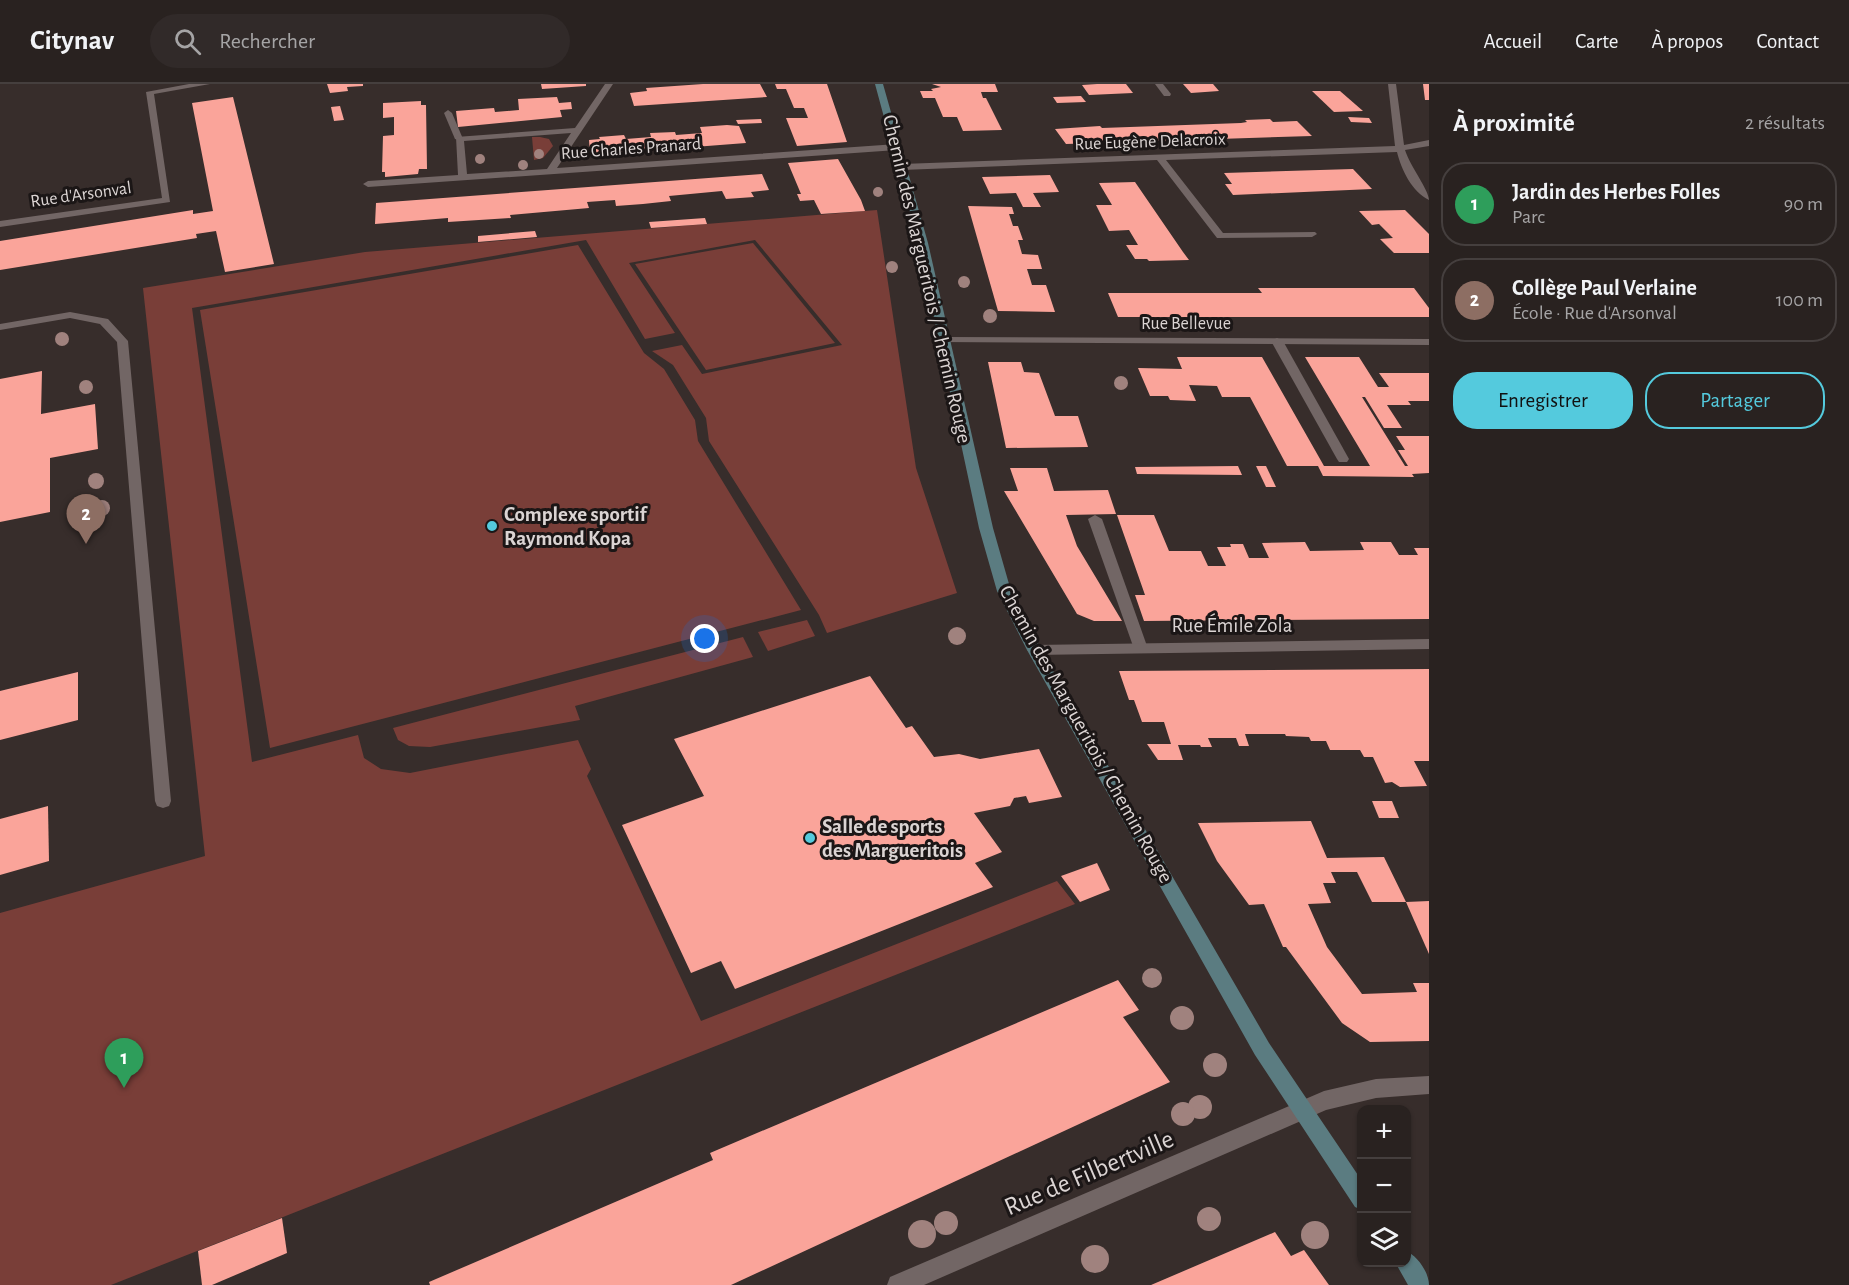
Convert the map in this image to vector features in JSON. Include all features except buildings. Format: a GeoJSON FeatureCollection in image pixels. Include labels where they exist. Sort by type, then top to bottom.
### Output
{"type":"FeatureCollection","features":[{"type":"Feature","properties":{"kind":"street","name":"Rue d'Arsonval"},"geometry":{"type":"LineString","coordinates":[[0,224],[166,200],[150,92],[206,84]]}},
{"type":"Feature","properties":{"kind":"street"},"geometry":{"type":"LineString","coordinates":[[550,171],[609,84]]}},
{"type":"Feature","properties":{"kind":"street","name":"Chemin des Margueritois / Chemin Rouge"},"geometry":{"type":"LineString","coordinates":[[879,84],[923,243],[997,570],[1013,609],[1034,650],[1251,1030],[1357,1193]]}},
{"type":"Feature","properties":{"kind":"street"},"geometry":{"type":"LineString","coordinates":[[1159,84],[1167,94]]}},
{"type":"Feature","properties":{"kind":"street"},"geometry":{"type":"LineString","coordinates":[[1392,84],[1400,149],[1407,171],[1429,197]]}},
{"type":"Feature","properties":{"kind":"street"},"geometry":{"type":"LineString","coordinates":[[448,112],[459,138],[463,178]]}},
{"type":"Feature","properties":{"kind":"street"},"geometry":{"type":"LineString","coordinates":[[459,138],[579,130]]}},
{"type":"Feature","properties":{"kind":"street","name":"Rue Eugène Delacroix"},"geometry":{"type":"LineString","coordinates":[[902,167],[1400,149],[1429,143]]}},
{"type":"Feature","properties":{"kind":"street","name":"Rue Charles Pranard"},"geometry":{"type":"LineString","coordinates":[[368,184],[897,147]]}},
{"type":"Feature","properties":{"kind":"street"},"geometry":{"type":"LineString","coordinates":[[1160,158],[1220,236],[1312,234]]}},
{"type":"Feature","properties":{"kind":"street"},"geometry":{"type":"LineString","coordinates":[[0,327],[70,315],[104,321],[122,341],[163,801]]}},
{"type":"Feature","properties":{"kind":"street","name":"Rue Bellevue"},"geometry":{"type":"LineString","coordinates":[[944,339],[1429,342]]}},
{"type":"Feature","properties":{"kind":"street"},"geometry":{"type":"LineString","coordinates":[[1276,341],[1343,459]]}},
{"type":"Feature","properties":{"kind":"street"},"geometry":{"type":"LineString","coordinates":[[1095,519],[1140,646]]}},
{"type":"Feature","properties":{"kind":"street","name":"Rue Émile Zola"},"geometry":{"type":"LineString","coordinates":[[1034,650],[1140,646],[1429,644]]}},
{"type":"Feature","properties":{"kind":"street","name":"Rue de Filbertville"},"geometry":{"type":"LineString","coordinates":[[898,1285],[1301,1110],[1357,1090],[1389,1085],[1429,1085]]}},
{"type":"Feature","properties":{"kind":"street"},"geometry":{"type":"LineString","coordinates":[[1409,1267],[1422,1285]]}},
{"type":"Feature","properties":{"kind":"shaded area"},"geometry":{"type":"Polygon","coordinates":[[[532,137],[549,139],[553,146],[543,158],[534,160],[532,137]]]}},
{"type":"Feature","properties":{"kind":"shaded area"},"geometry":{"type":"Polygon","coordinates":[[[877,210],[916,468],[957,593],[827,633],[819,615],[709,441],[706,418],[673,365],[652,351],[682,345],[702,374],[842,345],[755,240],[629,263],[675,333],[645,339],[586,240],[192,308],[252,762],[358,735],[364,758],[381,769],[410,773],[578,740],[591,769],[587,776],[701,1021],[1057,881],[1075,904],[111,1285],[0,1285],[0,913],[205,856],[143,288],[365,252],[877,210]]]}},
{"type":"Feature","properties":{"kind":"shaded area"},"geometry":{"type":"Polygon","coordinates":[[[753,243],[835,343],[706,370],[635,264],[753,243]]]}},
{"type":"Feature","properties":{"kind":"shaded area","name":"Complexe sportif Raymond Kopa"},"geometry":{"type":"Polygon","coordinates":[[[578,245],[644,353],[664,369],[695,420],[698,441],[801,610],[270,748],[200,310],[578,245]]]}},
{"type":"Feature","properties":{"kind":"shaded area"},"geometry":{"type":"Polygon","coordinates":[[[807,620],[815,636],[768,651],[758,632],[807,620]]]}},
{"type":"Feature","properties":{"kind":"shaded area"},"geometry":{"type":"Polygon","coordinates":[[[743,637],[753,657],[575,706],[580,720],[430,747],[409,746],[398,740],[393,728],[743,637]]]}},
{"type":"Feature","properties":{"kind":"place","name":"Complexe sportif Raymond Kopa"},"geometry":{"type":"Point","coordinates":[492,526]}},
{"type":"Feature","properties":{"kind":"place","name":"Collège Paul Verlaine"},"geometry":{"type":"Point","coordinates":[86,544]}},
{"type":"Feature","properties":{"kind":"place","name":"Salle de sports des Margueritois"},"geometry":{"type":"Point","coordinates":[810,838]}},
{"type":"Feature","properties":{"kind":"place","name":"Jardin des Herbes Folles"},"geometry":{"type":"Point","coordinates":[124,1088]}}]}
